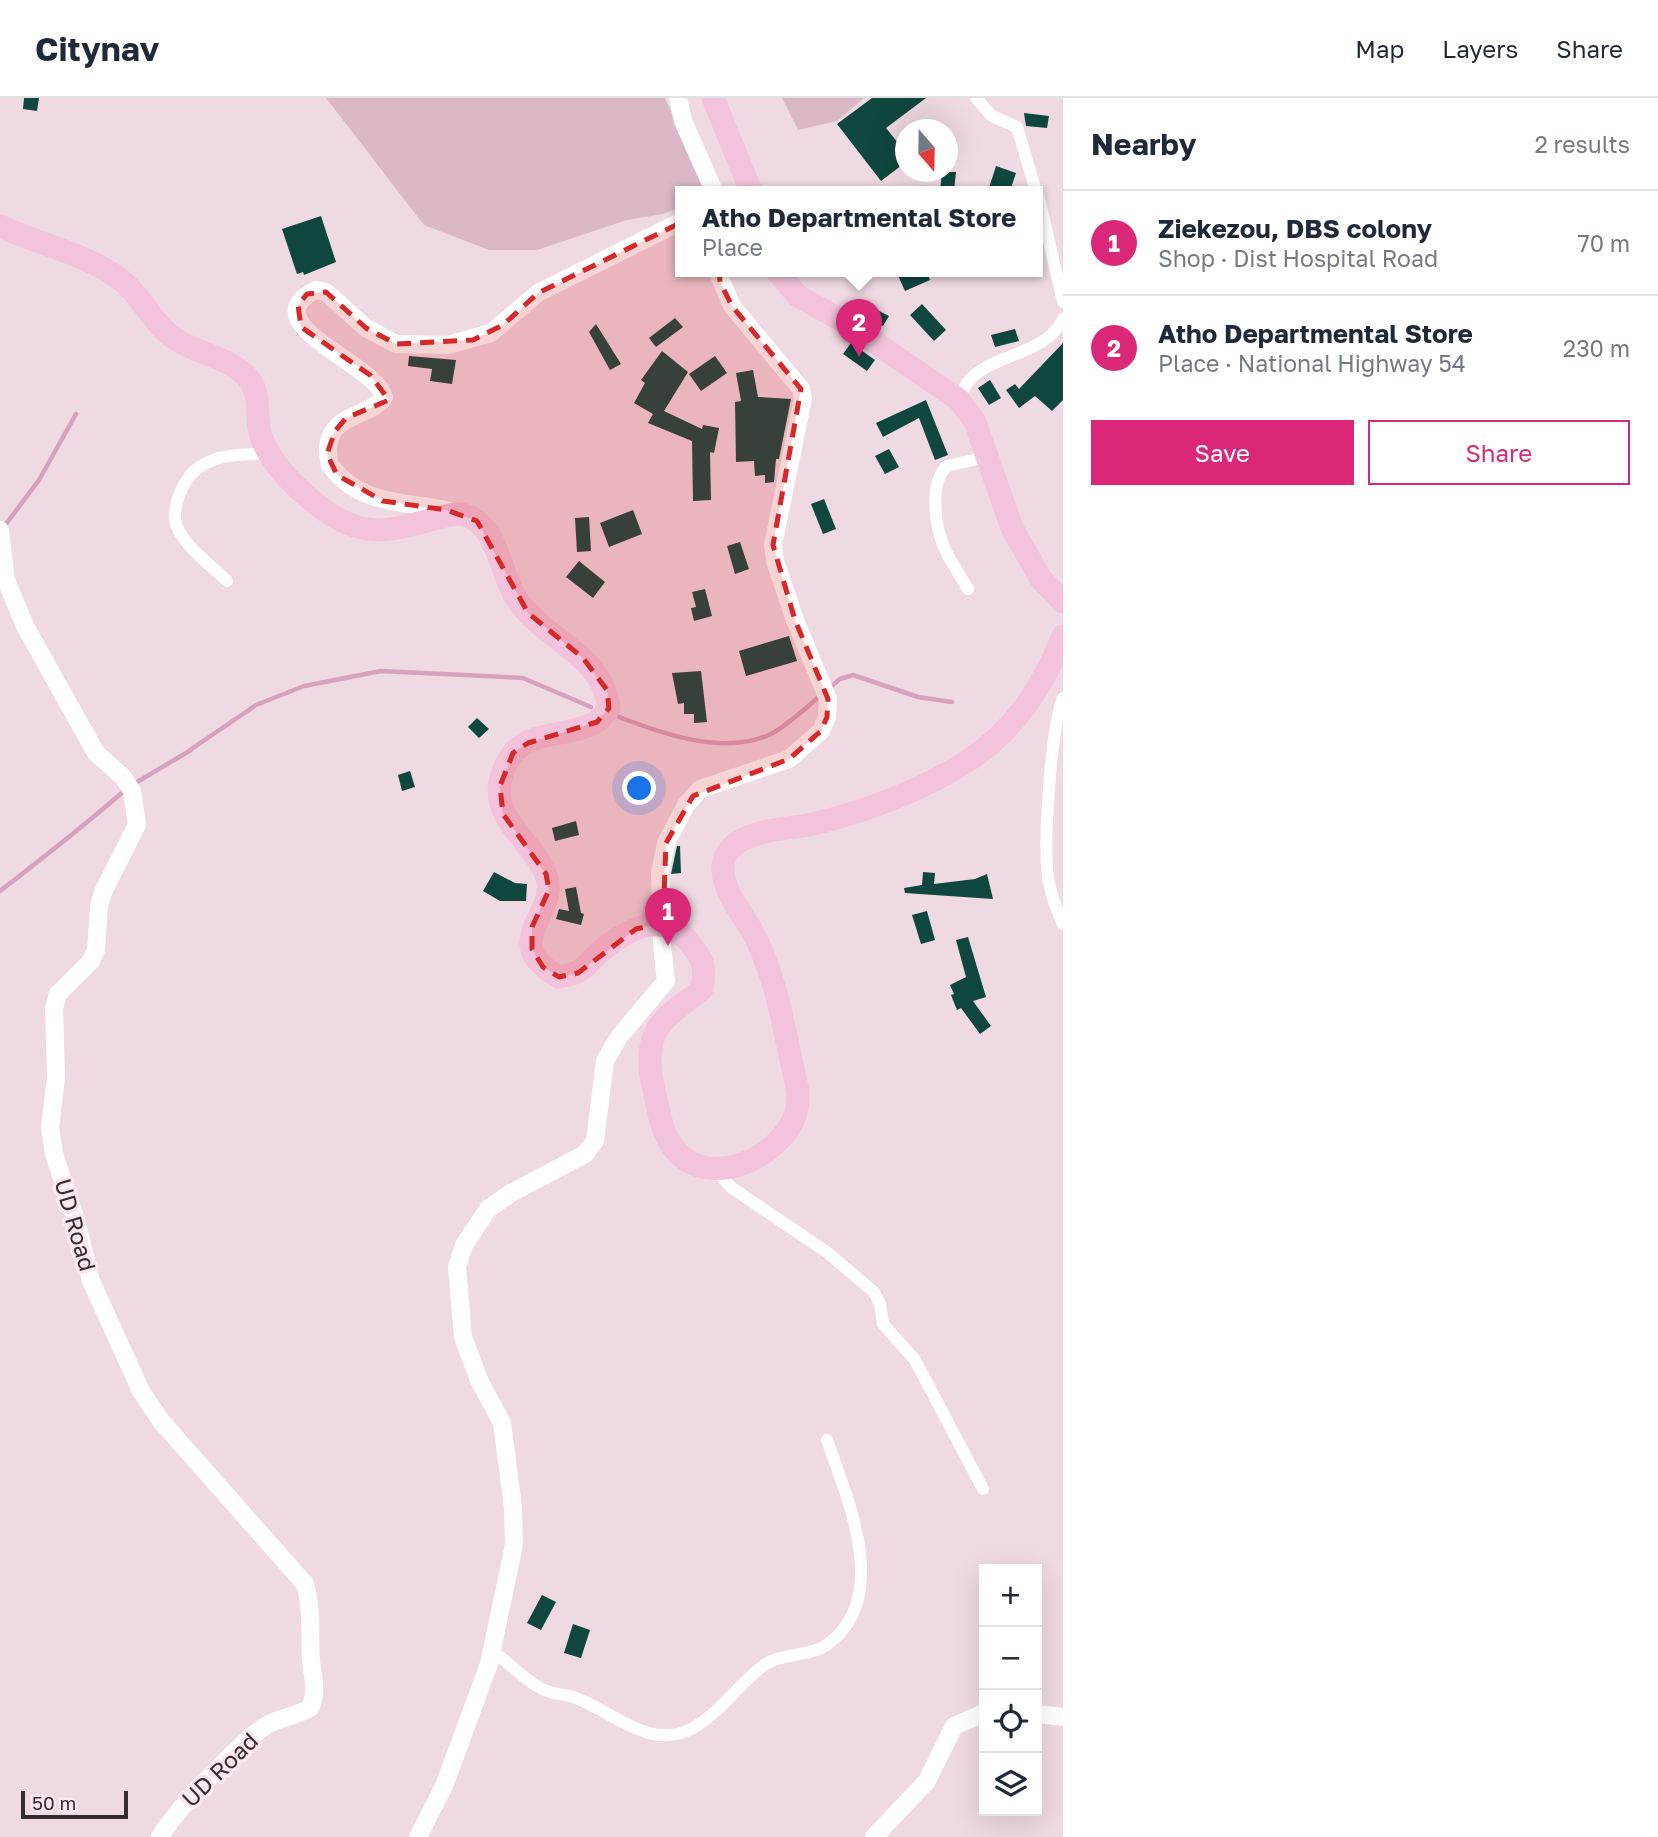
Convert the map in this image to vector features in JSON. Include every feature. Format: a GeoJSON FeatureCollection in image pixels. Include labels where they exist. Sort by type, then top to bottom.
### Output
{"type":"FeatureCollection","features":[{"type":"Feature","properties":{"kind":"highway"},"geometry":{"type":"LineString","coordinates":[[713,98],[749,186]]}},
{"type":"Feature","properties":{"kind":"highway"},"geometry":{"type":"LineString","coordinates":[[0,226],[94,263],[122,281],[141,299],[159,326],[173,338],[241,369],[252,384],[257,398],[261,438],[271,454],[296,486],[337,520],[376,532],[462,514],[477,521],[486,531],[516,597],[528,613],[541,628],[583,658],[607,690],[609,708],[597,722],[528,743],[513,753],[504,769],[500,786],[503,814],[546,874],[549,890],[532,927],[533,949],[543,967],[559,976],[578,973],[602,950],[636,929],[663,923],[679,929],[705,967],[702,989],[658,1027],[650,1048],[651,1080],[670,1143],[690,1162],[715,1170],[740,1167],[764,1153],[781,1136],[796,1114],[799,1091],[766,961],[725,885],[723,866],[728,850],[743,839],[762,833],[798,828],[848,815],[899,795],[968,761],[1026,708],[1049,671],[1063,636]]}},
{"type":"Feature","properties":{"kind":"highway"},"geometry":{"type":"LineString","coordinates":[[782,277],[798,296],[848,324],[959,400],[975,422],[1012,528],[1041,579],[1063,602]]}},
{"type":"Feature","properties":{"kind":"street"},"geometry":{"type":"LineString","coordinates":[[678,98],[683,121],[712,186]]}},
{"type":"Feature","properties":{"kind":"street"},"geometry":{"type":"LineString","coordinates":[[976,98],[992,116],[1017,127],[1035,186]]}},
{"type":"Feature","properties":{"kind":"street"},"geometry":{"type":"LineString","coordinates":[[1043,218],[1063,302]]}},
{"type":"Feature","properties":{"kind":"street"},"geometry":{"type":"LineString","coordinates":[[462,514],[383,500],[352,488],[337,475],[327,454],[335,431],[346,418],[382,402],[384,397],[379,383],[370,375],[312,338],[301,327],[297,316],[299,305],[307,294],[316,289],[326,292],[366,328],[396,344],[448,345],[491,333],[538,293],[675,225]]}},
{"type":"Feature","properties":{"kind":"street"},"geometry":{"type":"LineString","coordinates":[[418,1837],[444,1786],[492,1650],[514,1545],[513,1507],[502,1423],[480,1380],[463,1337],[457,1267],[464,1245],[488,1209],[511,1193],[585,1154],[595,1141],[605,1061],[618,1037],[666,981],[660,873],[666,843],[693,796],[713,784],[760,771],[789,759],[821,731],[827,717],[828,699],[794,620],[775,561],[773,545],[803,398],[802,389],[732,306],[720,277]]}},
{"type":"Feature","properties":{"kind":"street"},"geometry":{"type":"LineString","coordinates":[[959,400],[963,386],[977,373],[1000,359],[1039,346],[1056,332],[1063,320]]}},
{"type":"Feature","properties":{"kind":"street"},"geometry":{"type":"LineString","coordinates":[[227,582],[183,536],[175,520],[177,500],[184,483],[197,468],[215,458],[242,453],[271,454]]}},
{"type":"Feature","properties":{"kind":"street"},"geometry":{"type":"LineString","coordinates":[[968,589],[943,546],[937,523],[937,482],[947,466],[986,457]]}},
{"type":"Feature","properties":{"kind":"street","name":"UD Road"},"geometry":{"type":"LineString","coordinates":[[0,530],[11,596],[96,753],[128,782],[137,825],[104,890],[99,906],[98,941],[91,961],[58,994],[53,1024],[57,1047],[50,1126],[54,1154],[76,1220],[91,1280],[141,1391],[161,1421],[266,1536],[305,1584],[312,1607],[311,1662],[317,1685],[310,1709],[294,1718],[269,1724],[253,1736],[176,1813],[160,1837]]}},
{"type":"Feature","properties":{"kind":"street"},"geometry":{"type":"LineString","coordinates":[[1061,703],[1063,726]]}},
{"type":"Feature","properties":{"kind":"street"},"geometry":{"type":"LineString","coordinates":[[1061,703],[1055,722],[1047,856],[1063,924]]}},
{"type":"Feature","properties":{"kind":"street"},"geometry":{"type":"LineString","coordinates":[[715,1170],[732,1188],[828,1254],[874,1292],[880,1304],[883,1324],[915,1360],[982,1489]]}},
{"type":"Feature","properties":{"kind":"street"},"geometry":{"type":"LineString","coordinates":[[492,1650],[542,1689],[572,1696],[656,1736],[674,1735],[710,1717],[764,1665],[826,1645],[848,1620],[860,1588],[854,1525],[827,1440]]}},
{"type":"Feature","properties":{"kind":"street"},"geometry":{"type":"LineString","coordinates":[[874,1837],[927,1781],[954,1726],[979,1715]]}},
{"type":"Feature","properties":{"kind":"street"},"geometry":{"type":"LineString","coordinates":[[1042,1715],[1063,1717]]}},
{"type":"Feature","properties":{"kind":"highlighted area"},"geometry":{"type":"Polygon","coordinates":[[[714,199],[720,282],[732,306],[801,389],[773,545],[795,620],[828,699],[827,717],[821,731],[789,759],[693,796],[666,843],[663,923],[636,929],[578,973],[559,977],[543,967],[532,949],[532,927],[549,890],[546,874],[503,814],[500,786],[513,753],[528,743],[597,722],[609,708],[607,690],[583,658],[528,613],[477,521],[446,510],[383,501],[337,475],[327,454],[335,431],[346,418],[389,400],[370,375],[301,327],[298,305],[307,294],[326,292],[366,328],[396,344],[473,340],[503,325],[538,293],[676,225],[714,199]]]}},
{"type":"Feature","properties":{"kind":"shaded area"},"geometry":{"type":"Polygon","coordinates":[[[326,98],[665,98],[704,186],[675,186],[675,209],[663,214],[627,220],[537,250],[489,250],[424,225],[326,98]]]}},
{"type":"Feature","properties":{"kind":"shaded area"},"geometry":{"type":"Polygon","coordinates":[[[782,98],[864,98],[837,121],[798,130],[782,98]]]}},
{"type":"Feature","properties":{"kind":"building"},"geometry":{"type":"Polygon","coordinates":[[[24,98],[39,98],[37,111],[23,109],[24,98]]]}},
{"type":"Feature","properties":{"kind":"building"},"geometry":{"type":"Polygon","coordinates":[[[872,98],[926,98],[886,128],[895,139],[895,170],[881,181],[837,124],[872,98]]]}},
{"type":"Feature","properties":{"kind":"building"},"geometry":{"type":"Polygon","coordinates":[[[1024,113],[1049,116],[1047,128],[1026,126],[1024,113]]]}},
{"type":"Feature","properties":{"kind":"building"},"geometry":{"type":"Polygon","coordinates":[[[996,166],[1016,173],[1012,186],[990,186],[996,166]]]}},
{"type":"Feature","properties":{"kind":"building"},"geometry":{"type":"Polygon","coordinates":[[[941,182],[955,182],[955,186],[941,186],[941,182]]]}},
{"type":"Feature","properties":{"kind":"building"},"geometry":{"type":"Polygon","coordinates":[[[321,216],[336,262],[304,275],[303,272],[297,274],[282,229],[321,216]]]}},
{"type":"Feature","properties":{"kind":"building"},"geometry":{"type":"Polygon","coordinates":[[[899,277],[929,277],[930,280],[905,291],[899,277]]]}},
{"type":"Feature","properties":{"kind":"building"},"geometry":{"type":"Polygon","coordinates":[[[922,304],[946,330],[934,341],[910,315],[922,304]]]}},
{"type":"Feature","properties":{"kind":"building"},"geometry":{"type":"Polygon","coordinates":[[[871,307],[889,316],[883,326],[865,317],[871,307]]]}},
{"type":"Feature","properties":{"kind":"building"},"geometry":{"type":"Polygon","coordinates":[[[675,318],[683,327],[656,347],[649,338],[675,318]]]}},
{"type":"Feature","properties":{"kind":"building"},"geometry":{"type":"Polygon","coordinates":[[[596,324],[621,364],[610,370],[589,332],[596,324]]]}},
{"type":"Feature","properties":{"kind":"building"},"geometry":{"type":"Polygon","coordinates":[[[1015,329],[1019,341],[995,347],[991,335],[1015,329]]]}},
{"type":"Feature","properties":{"kind":"building"},"geometry":{"type":"Polygon","coordinates":[[[851,343],[875,360],[867,371],[843,354],[851,343]]]}},
{"type":"Feature","properties":{"kind":"building"},"geometry":{"type":"Polygon","coordinates":[[[1063,343],[1063,400],[1052,411],[1035,396],[1019,408],[1006,390],[1015,384],[1019,389],[1063,343]]]}},
{"type":"Feature","properties":{"kind":"building"},"geometry":{"type":"Polygon","coordinates":[[[662,351],[688,372],[664,411],[702,429],[703,425],[719,428],[714,453],[710,452],[711,500],[693,501],[692,441],[648,423],[653,414],[634,403],[645,383],[641,380],[662,351]]]}},
{"type":"Feature","properties":{"kind":"building"},"geometry":{"type":"Polygon","coordinates":[[[409,356],[456,360],[452,384],[430,381],[432,369],[408,366],[409,356]]]}},
{"type":"Feature","properties":{"kind":"building"},"geometry":{"type":"Polygon","coordinates":[[[715,356],[727,373],[701,391],[689,374],[715,356]]]}},
{"type":"Feature","properties":{"kind":"building"},"geometry":{"type":"Polygon","coordinates":[[[753,370],[758,397],[791,399],[779,459],[776,459],[774,482],[765,483],[765,475],[755,476],[754,461],[736,462],[735,402],[741,401],[736,373],[753,370]]]}},
{"type":"Feature","properties":{"kind":"building"},"geometry":{"type":"Polygon","coordinates":[[[990,380],[1001,398],[989,405],[978,388],[990,380]]]}},
{"type":"Feature","properties":{"kind":"building"},"geometry":{"type":"Polygon","coordinates":[[[926,400],[948,455],[935,460],[919,418],[883,437],[876,423],[926,400]]]}},
{"type":"Feature","properties":{"kind":"building"},"geometry":{"type":"Polygon","coordinates":[[[889,449],[899,467],[885,474],[875,456],[889,449]]]}},
{"type":"Feature","properties":{"kind":"building"},"geometry":{"type":"Polygon","coordinates":[[[824,499],[836,529],[823,534],[811,504],[824,499]]]}},
{"type":"Feature","properties":{"kind":"building"},"geometry":{"type":"Polygon","coordinates":[[[633,510],[642,534],[609,547],[600,523],[633,510]]]}},
{"type":"Feature","properties":{"kind":"building"},"geometry":{"type":"Polygon","coordinates":[[[589,517],[591,551],[577,552],[575,518],[589,517]]]}},
{"type":"Feature","properties":{"kind":"building"},"geometry":{"type":"Polygon","coordinates":[[[740,542],[749,569],[735,574],[727,546],[740,542]]]}},
{"type":"Feature","properties":{"kind":"building"},"geometry":{"type":"Polygon","coordinates":[[[579,561],[605,582],[593,598],[566,577],[579,561]]]}},
{"type":"Feature","properties":{"kind":"building"},"geometry":{"type":"Polygon","coordinates":[[[705,589],[712,616],[694,621],[691,608],[696,607],[692,592],[705,589]]]}},
{"type":"Feature","properties":{"kind":"building"},"geometry":{"type":"Polygon","coordinates":[[[789,636],[797,661],[746,676],[739,651],[789,636]]]}},
{"type":"Feature","properties":{"kind":"building"},"geometry":{"type":"Polygon","coordinates":[[[701,671],[707,722],[694,723],[694,714],[684,714],[684,703],[678,704],[672,673],[701,671]]]}},
{"type":"Feature","properties":{"kind":"building"},"geometry":{"type":"Polygon","coordinates":[[[477,718],[489,729],[479,738],[468,727],[477,718]]]}},
{"type":"Feature","properties":{"kind":"building"},"geometry":{"type":"Polygon","coordinates":[[[410,771],[415,787],[402,791],[398,775],[410,771]]]}},
{"type":"Feature","properties":{"kind":"building"},"geometry":{"type":"Polygon","coordinates":[[[576,821],[579,835],[555,841],[552,828],[576,821]]]}},
{"type":"Feature","properties":{"kind":"building"},"geometry":{"type":"Polygon","coordinates":[[[677,846],[680,846],[681,873],[671,874],[677,846]]]}},
{"type":"Feature","properties":{"kind":"building"},"geometry":{"type":"Polygon","coordinates":[[[494,872],[515,883],[527,884],[526,901],[500,901],[483,891],[494,872]]]}},
{"type":"Feature","properties":{"kind":"building"},"geometry":{"type":"Polygon","coordinates":[[[923,872],[935,873],[934,884],[975,879],[987,874],[993,899],[905,893],[904,888],[922,885],[923,872]]]}},
{"type":"Feature","properties":{"kind":"building"},"geometry":{"type":"Polygon","coordinates":[[[576,887],[581,913],[584,914],[581,925],[556,919],[559,909],[569,911],[565,889],[576,887]]]}},
{"type":"Feature","properties":{"kind":"building"},"geometry":{"type":"Polygon","coordinates":[[[927,911],[935,940],[921,944],[912,915],[927,911]]]}},
{"type":"Feature","properties":{"kind":"building"},"geometry":{"type":"Polygon","coordinates":[[[968,937],[986,997],[973,1001],[991,1026],[980,1034],[961,1008],[957,1010],[951,995],[954,994],[950,985],[966,977],[956,940],[968,937]]]}},
{"type":"Feature","properties":{"kind":"building"},"geometry":{"type":"Polygon","coordinates":[[[542,1595],[556,1602],[541,1630],[527,1623],[542,1595]]]}},
{"type":"Feature","properties":{"kind":"building"},"geometry":{"type":"Polygon","coordinates":[[[573,1624],[590,1630],[581,1658],[564,1653],[573,1624]]]}},
{"type":"Feature","properties":{"kind":"waterway"},"geometry":{"type":"LineString","coordinates":[[3,528],[39,480],[76,414]]}},
{"type":"Feature","properties":{"kind":"waterway"},"geometry":{"type":"LineString","coordinates":[[190,750],[256,705],[304,686],[381,671],[523,678],[591,707]]}},
{"type":"Feature","properties":{"kind":"waterway"},"geometry":{"type":"LineString","coordinates":[[828,689],[840,679],[853,675],[918,697],[952,702]]}},
{"type":"Feature","properties":{"kind":"waterway"},"geometry":{"type":"LineString","coordinates":[[619,717],[674,736],[714,743],[734,743],[771,734],[791,721],[822,694]]}},
{"type":"Feature","properties":{"kind":"waterway"},"geometry":{"type":"LineString","coordinates":[[132,785],[191,750]]}},
{"type":"Feature","properties":{"kind":"waterway"},"geometry":{"type":"LineString","coordinates":[[0,891],[125,790]]}},
{"type":"Feature","properties":{"kind":"place","name":"Atho Departmental Store"},"geometry":{"type":"Point","coordinates":[859,357]}},
{"type":"Feature","properties":{"kind":"place","name":"Ziekezou, DBS colony"},"geometry":{"type":"Point","coordinates":[668,946]}}]}
